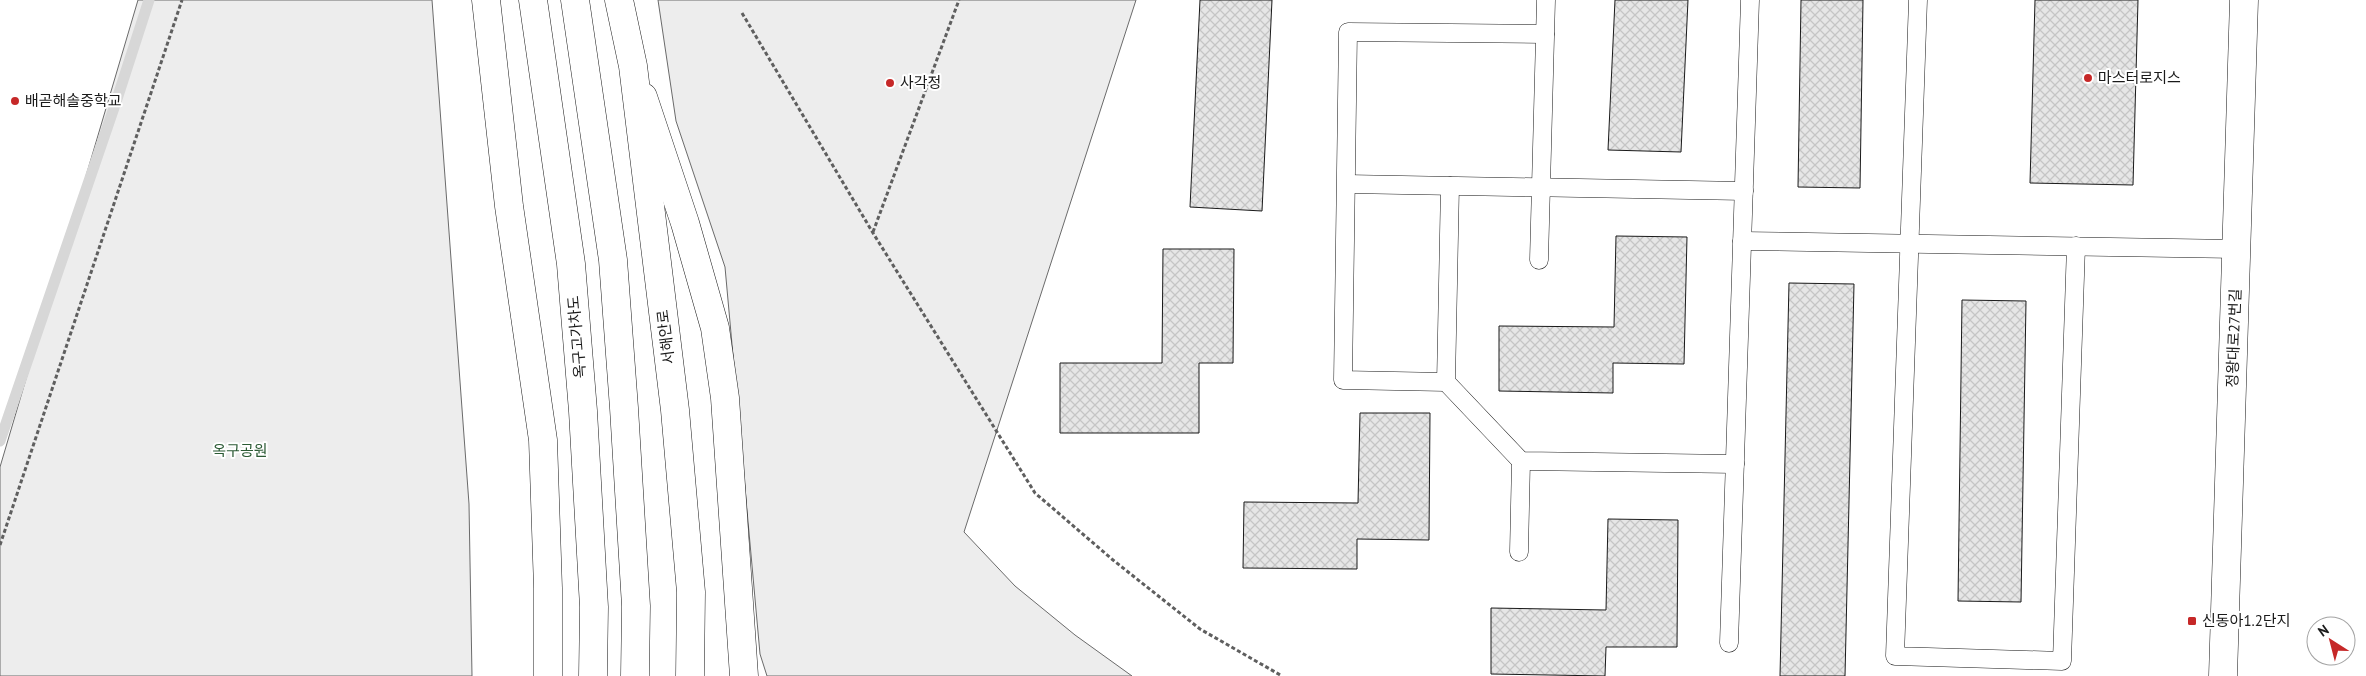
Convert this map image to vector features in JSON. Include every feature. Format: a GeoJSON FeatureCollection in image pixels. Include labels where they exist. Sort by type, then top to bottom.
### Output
{"type":"FeatureCollection","features":[{"type":"Feature","properties":{"kind":"main road"},"geometry":{"type":"LineString","coordinates":[[486,0],[509,206],[542,440],[548,588],[548,676]]}},
{"type":"Feature","properties":{"kind":"main road","name":"옥구고가차도"},"geometry":{"type":"LineString","coordinates":[[533,0],[571,264],[583,411],[594,597],[594,676]]}},
{"type":"Feature","properties":{"kind":"main road"},"geometry":{"type":"LineString","coordinates":[[575,0],[613,260],[635,596],[635,676]]}},
{"type":"Feature","properties":{"kind":"main road","name":"서해안로"},"geometry":{"type":"LineString","coordinates":[[619,0],[633,66],[675,410],[691,592],[690,676]]}},
{"type":"Feature","properties":{"kind":"main road","name":"정왕대로27번길"},"geometry":{"type":"LineString","coordinates":[[2223,676],[2244,0]]}},
{"type":"Feature","properties":{"kind":"main road"},"geometry":{"type":"LineString","coordinates":[[633,66],[685,223],[715,328],[725,398],[744,676]]}},
{"type":"Feature","properties":{"kind":"lane"},"geometry":{"type":"LineString","coordinates":[[1539,260],[1546,0]]}},
{"type":"Feature","properties":{"kind":"lane"},"geometry":{"type":"LineString","coordinates":[[1729,643],[1750,0]]}},
{"type":"Feature","properties":{"kind":"lane"},"geometry":{"type":"LineString","coordinates":[[1918,0],[1895,656],[2062,660],[2076,246]]}},
{"type":"Feature","properties":{"kind":"lane"},"geometry":{"type":"LineString","coordinates":[[1446,382],[1343,380],[1348,32],[1545,34]]}},
{"type":"Feature","properties":{"kind":"lane"},"geometry":{"type":"LineString","coordinates":[[1347,184],[1744,191]]}},
{"type":"Feature","properties":{"kind":"lane"},"geometry":{"type":"LineString","coordinates":[[1450,186],[1446,382],[1521,461],[1518,552]]}},
{"type":"Feature","properties":{"kind":"lane"},"geometry":{"type":"LineString","coordinates":[[1742,241],[2236,249]]}},
{"type":"Feature","properties":{"kind":"lane"},"geometry":{"type":"LineString","coordinates":[[1521,461],[1734,464]]}},
{"type":"Feature","properties":{"kind":"path"},"geometry":{"type":"LineString","coordinates":[[0,545],[182,0]]}},
{"type":"Feature","properties":{"kind":"path"},"geometry":{"type":"LineString","coordinates":[[873,233],[959,0]]}},
{"type":"Feature","properties":{"kind":"path"},"geometry":{"type":"LineString","coordinates":[[742,13],[873,233],[1035,493],[1113,560],[1200,629],[1282,676]]}},
{"type":"Feature","properties":{"kind":"shaded area","name":"옥구공원"},"geometry":{"type":"Polygon","coordinates":[[[138,0],[432,0],[469,504],[472,676],[0,676],[0,467],[138,0]]]}},
{"type":"Feature","properties":{"kind":"shaded area"},"geometry":{"type":"Polygon","coordinates":[[[658,0],[1136,0],[964,532],[1015,586],[1075,635],[1132,676],[767,676],[760,654],[725,267],[676,121],[658,0]]]}},
{"type":"Feature","properties":{"kind":"building"},"geometry":{"type":"Polygon","coordinates":[[[1200,0],[1272,0],[1262,211],[1190,207],[1200,0]]]}},
{"type":"Feature","properties":{"kind":"building"},"geometry":{"type":"Polygon","coordinates":[[[1615,0],[1688,0],[1681,152],[1608,150],[1615,0]]]}},
{"type":"Feature","properties":{"kind":"building"},"geometry":{"type":"Polygon","coordinates":[[[1801,0],[1863,0],[1860,188],[1798,187],[1801,0]]]}},
{"type":"Feature","properties":{"kind":"building"},"geometry":{"type":"Polygon","coordinates":[[[2035,0],[2138,0],[2133,185],[2030,183],[2035,0]]]}},
{"type":"Feature","properties":{"kind":"building"},"geometry":{"type":"Polygon","coordinates":[[[1616,236],[1687,237],[1684,364],[1613,363],[1613,393],[1499,391],[1499,326],[1614,327],[1616,236]]]}},
{"type":"Feature","properties":{"kind":"building"},"geometry":{"type":"Polygon","coordinates":[[[1163,249],[1234,249],[1233,363],[1199,363],[1199,433],[1060,433],[1060,363],[1162,363],[1163,249]]]}},
{"type":"Feature","properties":{"kind":"building"},"geometry":{"type":"Polygon","coordinates":[[[1789,283],[1854,284],[1845,676],[1780,676],[1789,283]]]}},
{"type":"Feature","properties":{"kind":"building"},"geometry":{"type":"Polygon","coordinates":[[[1962,300],[2026,301],[2021,602],[1958,601],[1962,300]]]}},
{"type":"Feature","properties":{"kind":"building"},"geometry":{"type":"Polygon","coordinates":[[[1360,413],[1430,413],[1429,540],[1357,539],[1357,569],[1243,568],[1244,502],[1358,503],[1360,413]]]}},
{"type":"Feature","properties":{"kind":"building"},"geometry":{"type":"Polygon","coordinates":[[[1608,519],[1678,520],[1677,647],[1606,647],[1605,676],[1491,674],[1491,608],[1606,610],[1608,519]]]}},
{"type":"Feature","properties":{"kind":"waterway"},"geometry":{"type":"LineString","coordinates":[[0,441],[149,0]]}},
{"type":"Feature","properties":{"kind":"place","name":"마스터로지스"},"geometry":{"type":"Point","coordinates":[2088,78]}},
{"type":"Feature","properties":{"kind":"place","name":"사각정"},"geometry":{"type":"Point","coordinates":[890,83]}},
{"type":"Feature","properties":{"kind":"place","name":"배곧해솔중학교"},"geometry":{"type":"Point","coordinates":[15,101]}},
{"type":"Feature","properties":{"kind":"place","name":"신동아1.2단지"},"geometry":{"type":"Point","coordinates":[2192,621]}}]}
